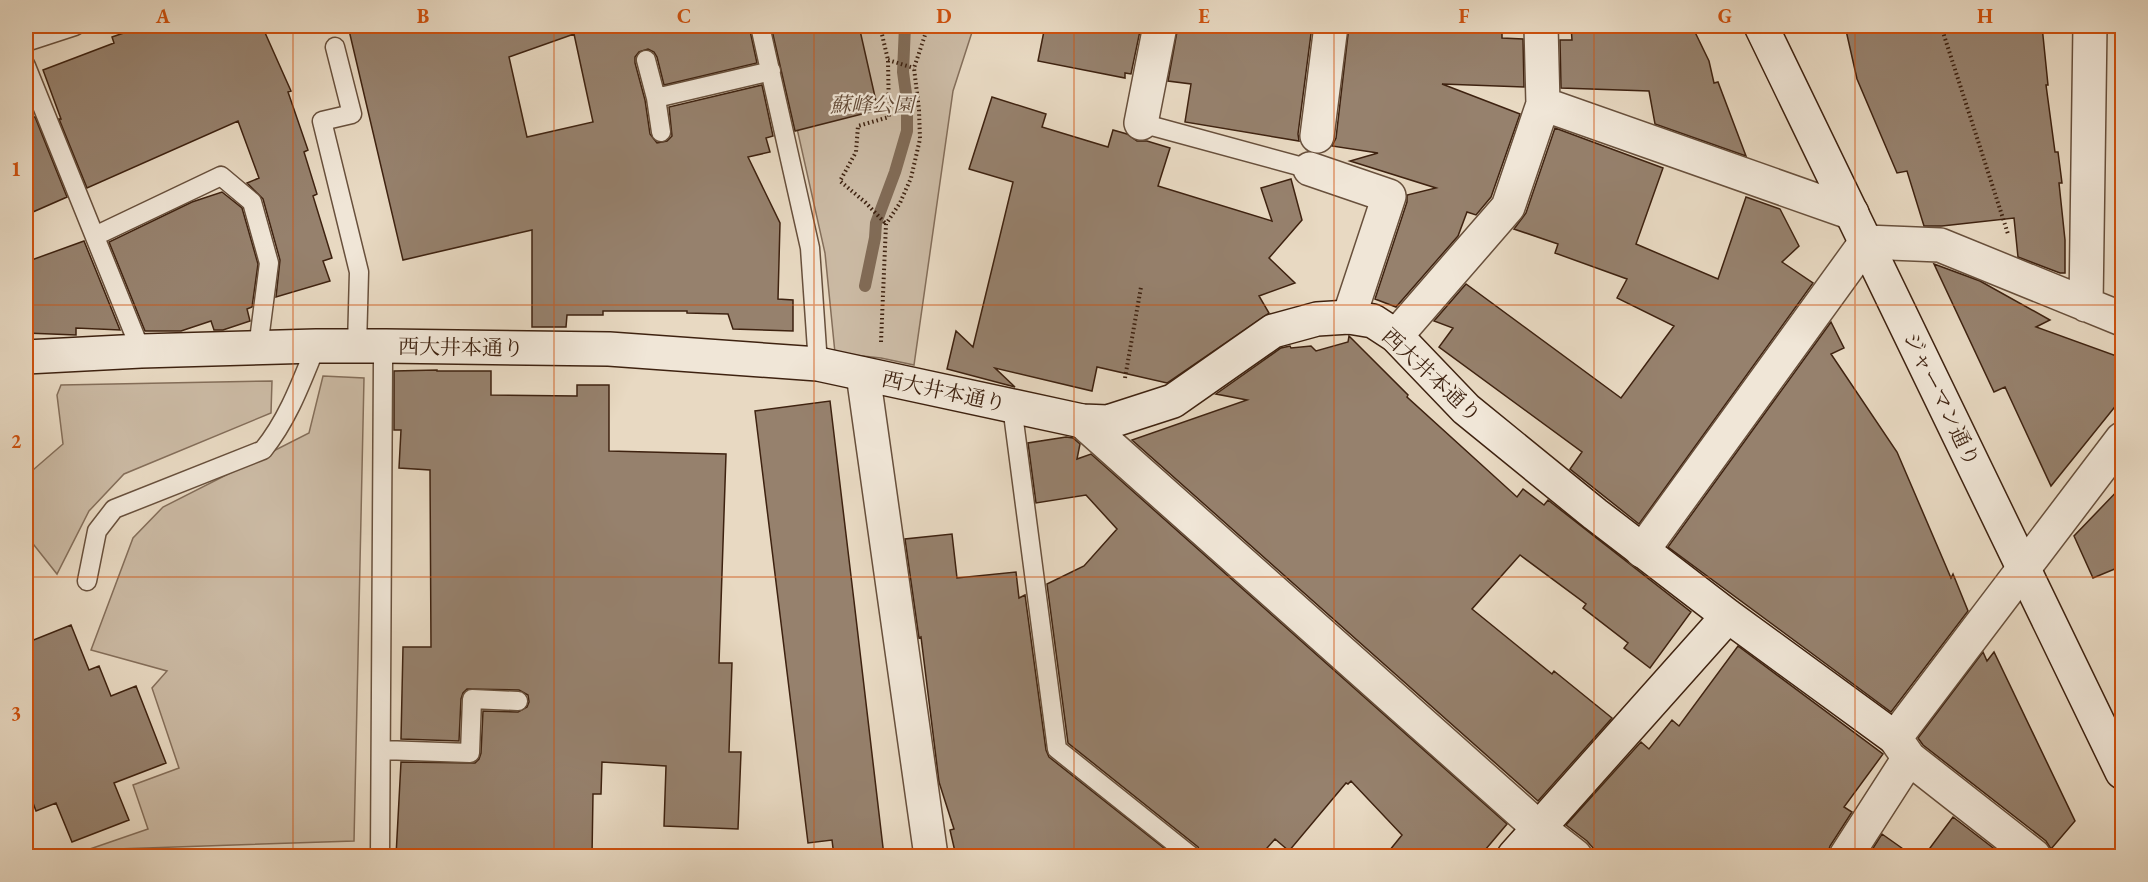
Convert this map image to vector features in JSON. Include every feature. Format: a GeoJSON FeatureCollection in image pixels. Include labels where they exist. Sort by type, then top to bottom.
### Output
{"type":"FeatureCollection","features":[{"type":"Feature","properties":{"kind":"street"},"geometry":{"type":"LineString","coordinates":[[1142,123],[1160,26]]}},
{"type":"Feature","properties":{"kind":"street"},"geometry":{"type":"LineString","coordinates":[[1317,136],[1331,26]]}},
{"type":"Feature","properties":{"kind":"street"},"geometry":{"type":"LineString","coordinates":[[1396,336],[1508,207],[1543,104],[1541,26]]}},
{"type":"Feature","properties":{"kind":"street","name":"ジャーマン通り"},"geometry":{"type":"LineString","coordinates":[[1761,26],[2122,772]]}},
{"type":"Feature","properties":{"kind":"street"},"geometry":{"type":"LineString","coordinates":[[2086,304],[2090,26]]}},
{"type":"Feature","properties":{"kind":"street"},"geometry":{"type":"LineString","coordinates":[[1543,104],[1859,227],[1940,244],[2122,319]]}},
{"type":"Feature","properties":{"kind":"street"},"geometry":{"type":"LineString","coordinates":[[1310,169],[1389,196],[1349,317]]}},
{"type":"Feature","properties":{"kind":"street"},"geometry":{"type":"LineString","coordinates":[[1642,551],[1859,227]]}},
{"type":"Feature","properties":{"kind":"street","name":"西大井本通り"},"geometry":{"type":"LineString","coordinates":[[26,357],[141,351],[372,346],[609,349],[818,364],[872,362],[1012,406],[1082,421],[1108,422],[1173,401],[1273,331],[1317,319],[1349,317],[1373,321],[1396,336],[1466,409],[1642,551],[1902,748],[2034,856]]}},
{"type":"Feature","properties":{"kind":"street"},"geometry":{"type":"LineString","coordinates":[[872,362],[931,856]]}},
{"type":"Feature","properties":{"kind":"street"},"geometry":{"type":"LineString","coordinates":[[1082,421],[1539,828],[1575,856]]}},
{"type":"Feature","properties":{"kind":"street"},"geometry":{"type":"LineString","coordinates":[[1846,856],[1902,748],[2024,567],[2122,439]]}},
{"type":"Feature","properties":{"kind":"street"},"geometry":{"type":"LineString","coordinates":[[1514,856],[1728,616]]}},
{"type":"Feature","properties":{"kind":"lane"},"geometry":{"type":"LineString","coordinates":[[26,42],[75,26]]}},
{"type":"Feature","properties":{"kind":"lane"},"geometry":{"type":"LineString","coordinates":[[760,26],[810,248],[818,364]]}},
{"type":"Feature","properties":{"kind":"lane"},"geometry":{"type":"LineString","coordinates":[[335,47],[352,114],[322,121],[359,272],[372,346],[383,363],[380,856]]}},
{"type":"Feature","properties":{"kind":"lane"},"geometry":{"type":"LineString","coordinates":[[646,60],[656,98],[661,132]]}},
{"type":"Feature","properties":{"kind":"lane"},"geometry":{"type":"LineString","coordinates":[[26,66],[141,351]]}},
{"type":"Feature","properties":{"kind":"lane"},"geometry":{"type":"LineString","coordinates":[[656,98],[771,71]]}},
{"type":"Feature","properties":{"kind":"lane"},"geometry":{"type":"LineString","coordinates":[[1142,123],[1310,169]]}},
{"type":"Feature","properties":{"kind":"lane"},"geometry":{"type":"LineString","coordinates":[[94,236],[221,176],[252,202],[268,263],[258,348]]}},
{"type":"Feature","properties":{"kind":"lane"},"geometry":{"type":"LineString","coordinates":[[87,581],[97,531],[114,509],[263,450],[277,433],[295,400],[316,346]]}},
{"type":"Feature","properties":{"kind":"lane"},"geometry":{"type":"LineString","coordinates":[[1012,406],[1057,749],[1189,856]]}},
{"type":"Feature","properties":{"kind":"lane"},"geometry":{"type":"LineString","coordinates":[[382,750],[470,753],[472,699],[518,701]]}},
{"type":"Feature","properties":{"kind":"path"},"geometry":{"type":"LineString","coordinates":[[880,26],[888,60],[889,117],[858,126],[856,152],[840,181],[885,223]]}},
{"type":"Feature","properties":{"kind":"path"},"geometry":{"type":"LineString","coordinates":[[872,362],[885,223],[900,203],[911,178],[920,139],[914,68],[928,26]]}},
{"type":"Feature","properties":{"kind":"path"},"geometry":{"type":"LineString","coordinates":[[1941,26],[2022,277]]}},
{"type":"Feature","properties":{"kind":"path"},"geometry":{"type":"LineString","coordinates":[[888,60],[914,68]]}},
{"type":"Feature","properties":{"kind":"path"},"geometry":{"type":"LineString","coordinates":[[1125,379],[1141,288]]}},
{"type":"Feature","properties":{"kind":"green space","name":"蘇峰公園"},"geometry":{"type":"Polygon","coordinates":[[[774,26],[974,26],[953,91],[914,365],[881,358],[835,353],[825,253],[774,26]]]}},
{"type":"Feature","properties":{"kind":"green space"},"geometry":{"type":"Polygon","coordinates":[[[323,376],[364,378],[354,841],[87,850],[148,829],[133,785],[179,768],[152,688],[167,671],[91,650],[133,538],[163,507],[309,433],[323,376]]]}},
{"type":"Feature","properties":{"kind":"green space"},"geometry":{"type":"Polygon","coordinates":[[[272,381],[271,413],[124,474],[89,511],[57,574],[26,535],[26,476],[63,444],[57,395],[61,385],[272,381]]]}},
{"type":"Feature","properties":{"kind":"building"},"geometry":{"type":"Polygon","coordinates":[[[144,26],[262,26],[291,91],[288,92],[308,150],[304,152],[317,194],[313,196],[332,258],[323,261],[330,281],[276,297],[280,260],[263,199],[247,183],[259,178],[238,121],[87,188],[59,119],[61,119],[43,70],[114,43],[112,37],[144,26]]]}},
{"type":"Feature","properties":{"kind":"building"},"geometry":{"type":"Polygon","coordinates":[[[348,26],[749,26],[757,63],[664,85],[654,52],[648,49],[639,52],[635,57],[635,63],[645,100],[650,134],[657,143],[667,141],[672,136],[669,107],[762,85],[773,136],[766,138],[770,152],[748,157],[780,223],[778,299],[793,300],[793,331],[733,329],[728,314],[687,313],[687,311],[603,311],[603,315],[567,315],[566,327],[532,327],[532,230],[403,260],[348,26]],[[574,34],[509,57],[527,137],[593,122],[574,34]]]}},
{"type":"Feature","properties":{"kind":"building"},"geometry":{"type":"Polygon","coordinates":[[[771,26],[859,26],[878,110],[795,131],[771,26]]]}},
{"type":"Feature","properties":{"kind":"building"},"geometry":{"type":"Polygon","coordinates":[[[1045,26],[1141,26],[1131,74],[1125,73],[1125,78],[1038,61],[1045,26]]]}},
{"type":"Feature","properties":{"kind":"building"},"geometry":{"type":"Polygon","coordinates":[[[1178,26],[1312,26],[1299,141],[1185,122],[1191,84],[1168,81],[1178,26]]]}},
{"type":"Feature","properties":{"kind":"building"},"geometry":{"type":"Polygon","coordinates":[[[1349,26],[1502,26],[1502,38],[1523,39],[1524,87],[1442,84],[1520,114],[1491,197],[1476,215],[1467,212],[1458,236],[1396,307],[1375,299],[1407,202],[1407,195],[1436,188],[1350,161],[1378,153],[1332,146],[1336,138],[1349,26]]]}},
{"type":"Feature","properties":{"kind":"building"},"geometry":{"type":"Polygon","coordinates":[[[1571,26],[1692,26],[1709,61],[1714,83],[1718,82],[1746,156],[1655,124],[1649,91],[1561,88],[1560,40],[1572,40],[1571,26]]]}},
{"type":"Feature","properties":{"kind":"building"},"geometry":{"type":"Polygon","coordinates":[[[1845,26],[2042,26],[2048,85],[2046,85],[2055,152],[2058,152],[2062,183],[2059,183],[2065,240],[2065,273],[2018,257],[2014,218],[1924,226],[1907,171],[1897,173],[1857,79],[1845,26]]]}},
{"type":"Feature","properties":{"kind":"building"},"geometry":{"type":"Polygon","coordinates":[[[992,97],[1046,114],[1042,127],[1108,147],[1113,130],[1127,134],[1137,141],[1147,141],[1170,148],[1158,186],[1272,221],[1261,188],[1291,179],[1302,220],[1269,258],[1295,283],[1259,296],[1269,313],[1167,383],[1097,367],[1092,391],[995,368],[1015,387],[947,369],[956,331],[973,347],[1013,182],[969,169],[992,97]]]}},
{"type":"Feature","properties":{"kind":"building"},"geometry":{"type":"Polygon","coordinates":[[[26,117],[35,117],[67,197],[26,215],[26,117]]]}},
{"type":"Feature","properties":{"kind":"building"},"geometry":{"type":"Polygon","coordinates":[[[1555,128],[1663,168],[1636,244],[1718,279],[1746,197],[1780,209],[1799,246],[1782,262],[1813,283],[1639,524],[1570,469],[1582,452],[1439,347],[1453,328],[1434,321],[1466,284],[1621,398],[1674,326],[1617,298],[1627,279],[1555,253],[1558,244],[1514,229],[1526,213],[1555,128]]]}},
{"type":"Feature","properties":{"kind":"building"},"geometry":{"type":"Polygon","coordinates":[[[222,192],[242,208],[258,264],[252,307],[247,309],[250,321],[223,330],[214,330],[211,321],[181,331],[145,331],[109,242],[192,202],[222,192]]]}},
{"type":"Feature","properties":{"kind":"building"},"geometry":{"type":"Polygon","coordinates":[[[84,241],[120,330],[76,328],[76,335],[26,333],[26,262],[84,241]]]}},
{"type":"Feature","properties":{"kind":"building"},"geometry":{"type":"Polygon","coordinates":[[[1934,264],[1980,281],[2050,320],[2036,327],[2122,358],[2122,398],[2051,486],[2005,387],[1994,392],[1934,264]]]}},
{"type":"Feature","properties":{"kind":"building"},"geometry":{"type":"Polygon","coordinates":[[[1831,322],[1844,348],[1831,354],[1897,452],[1951,578],[1953,574],[1968,611],[1891,712],[1668,547],[1831,322]]]}},
{"type":"Feature","properties":{"kind":"building"},"geometry":{"type":"Polygon","coordinates":[[[1349,336],[1408,395],[1407,397],[1517,497],[1523,489],[1544,505],[1548,500],[1691,612],[1650,668],[1624,648],[1628,643],[1583,608],[1586,604],[1520,555],[1472,609],[1552,674],[1554,671],[1612,718],[1538,801],[1132,440],[1247,400],[1216,394],[1281,348],[1311,346],[1316,351],[1348,342],[1349,336]]]}},
{"type":"Feature","properties":{"kind":"building"},"geometry":{"type":"Polygon","coordinates":[[[394,371],[491,371],[491,395],[577,396],[577,385],[609,385],[609,451],[726,454],[719,663],[732,663],[729,752],[741,752],[738,829],[664,826],[666,766],[602,762],[601,794],[593,794],[592,856],[396,856],[401,762],[475,763],[481,753],[483,711],[518,712],[527,707],[529,702],[528,695],[519,690],[467,689],[461,699],[459,741],[401,739],[403,647],[431,647],[430,470],[399,468],[401,430],[394,430],[394,371]]]}},
{"type":"Feature","properties":{"kind":"building"},"geometry":{"type":"Polygon","coordinates":[[[830,401],[884,856],[834,856],[832,840],[808,843],[755,411],[830,401]]]}},
{"type":"Feature","properties":{"kind":"building"},"geometry":{"type":"Polygon","coordinates":[[[1073,438],[1080,444],[1077,459],[1091,454],[1507,824],[1480,856],[1385,856],[1402,835],[1351,781],[1346,783],[1289,851],[1275,839],[1260,856],[1202,856],[1198,847],[1068,743],[1047,584],[1084,566],[1117,529],[1086,495],[1036,503],[1028,443],[1073,438]]]}},
{"type":"Feature","properties":{"kind":"building"},"geometry":{"type":"Polygon","coordinates":[[[2122,486],[2122,566],[2093,578],[2074,536],[2122,486]]]}},
{"type":"Feature","properties":{"kind":"building"},"geometry":{"type":"Polygon","coordinates":[[[952,534],[957,578],[1016,572],[1019,598],[1025,595],[1046,750],[1049,757],[1174,856],[956,856],[950,830],[954,829],[939,782],[921,637],[919,638],[905,539],[952,534]]]}},
{"type":"Feature","properties":{"kind":"building"},"geometry":{"type":"Polygon","coordinates":[[[71,625],[89,670],[99,666],[111,696],[136,686],[166,763],[114,783],[129,820],[72,842],[56,803],[36,811],[26,784],[26,643],[71,625]]]}},
{"type":"Feature","properties":{"kind":"building"},"geometry":{"type":"Polygon","coordinates":[[[1738,646],[1883,754],[1844,807],[1852,812],[1830,846],[1827,856],[1600,856],[1587,841],[1566,825],[1641,742],[1649,749],[1672,720],[1679,726],[1738,646]]]}},
{"type":"Feature","properties":{"kind":"building"},"geometry":{"type":"Polygon","coordinates":[[[1983,652],[1987,661],[1994,652],[2075,821],[2051,849],[2046,841],[1923,745],[1918,738],[1983,652]]]}},
{"type":"Feature","properties":{"kind":"building"},"geometry":{"type":"Polygon","coordinates":[[[1953,817],[2001,854],[1999,856],[1924,856],[1953,817]]]}},
{"type":"Feature","properties":{"kind":"building"},"geometry":{"type":"Polygon","coordinates":[[[1882,834],[1913,856],[1868,856],[1882,834]]]}},
{"type":"Feature","properties":{"kind":"waterway"},"geometry":{"type":"LineString","coordinates":[[865,286],[876,223],[907,131],[907,101],[903,72],[905,26]]}}]}
